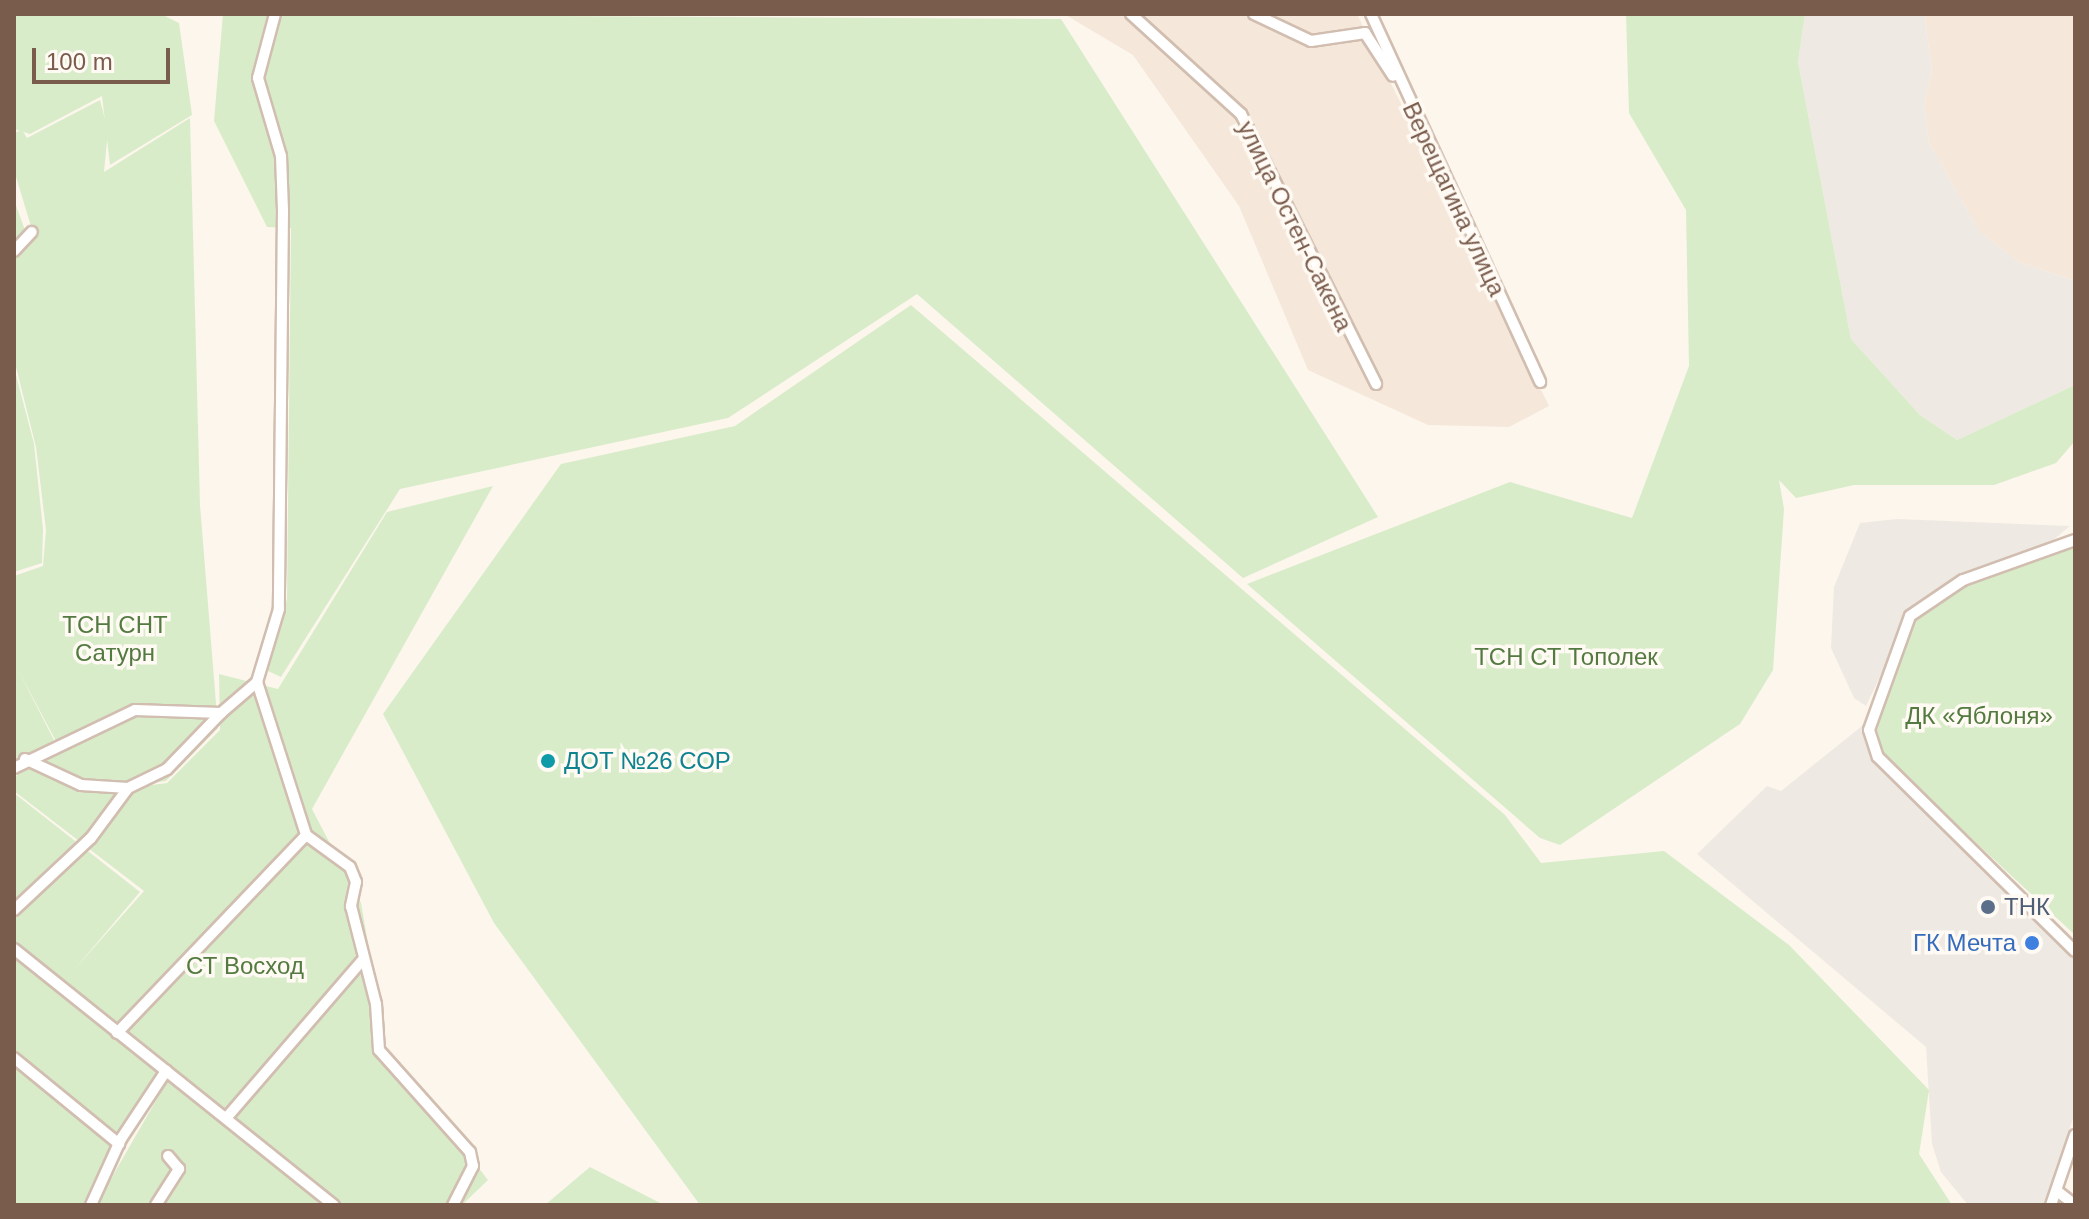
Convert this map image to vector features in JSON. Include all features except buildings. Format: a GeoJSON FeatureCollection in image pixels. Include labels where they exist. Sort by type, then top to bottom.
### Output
{"type":"FeatureCollection","features":[{"type":"Feature","properties":{"kind":"street"},"geometry":{"type":"LineString","coordinates":[[14,910],[91,838],[128,788],[167,769],[221,713],[257,682],[279,609],[281,156],[258,78],[275,14]]}},
{"type":"Feature","properties":{"kind":"street","name":"улица Остен-Сакена"},"geometry":{"type":"LineString","coordinates":[[1131,14],[1241,114],[1376,384]]}},
{"type":"Feature","properties":{"kind":"street"},"geometry":{"type":"LineString","coordinates":[[1254,14],[1311,41],[1365,33],[1409,102]]}},
{"type":"Feature","properties":{"kind":"street","name":"Верещагина улица"},"geometry":{"type":"LineString","coordinates":[[1371,14],[1540,382]]}},
{"type":"Feature","properties":{"kind":"street"},"geometry":{"type":"LineString","coordinates":[[14,251],[32,232]]}},
{"type":"Feature","properties":{"kind":"street"},"geometry":{"type":"LineString","coordinates":[[2075,540],[1963,580],[1910,616],[1869,730],[1878,757],[2075,951]]}},
{"type":"Feature","properties":{"kind":"street"},"geometry":{"type":"LineString","coordinates":[[257,682],[306,835],[350,867],[362,961],[376,1004],[379,1050],[470,1152],[473,1166],[453,1205]]}},
{"type":"Feature","properties":{"kind":"street"},"geometry":{"type":"LineString","coordinates":[[14,768],[25,759],[151,705],[221,713]]}},
{"type":"Feature","properties":{"kind":"street"},"geometry":{"type":"LineString","coordinates":[[25,759],[81,785],[128,788]]}},
{"type":"Feature","properties":{"kind":"street"},"geometry":{"type":"LineString","coordinates":[[117,1033],[306,835]]}},
{"type":"Feature","properties":{"kind":"street"},"geometry":{"type":"LineString","coordinates":[[14,949],[117,1033],[228,1116],[334,1205]]}},
{"type":"Feature","properties":{"kind":"street"},"geometry":{"type":"LineString","coordinates":[[228,1116],[362,961]]}},
{"type":"Feature","properties":{"kind":"street"},"geometry":{"type":"LineString","coordinates":[[14,1058],[119,1144]]}},
{"type":"Feature","properties":{"kind":"street"},"geometry":{"type":"LineString","coordinates":[[91,1205],[119,1144],[166,1071]]}},
{"type":"Feature","properties":{"kind":"street"},"geometry":{"type":"LineString","coordinates":[[2051,1205],[2075,1135]]}},
{"type":"Feature","properties":{"kind":"street"},"geometry":{"type":"LineString","coordinates":[[156,1205],[179,1169],[168,1156]]}},
{"type":"Feature","properties":{"kind":"street"},"geometry":{"type":"LineString","coordinates":[[2057,1191],[2075,1205]]}},
{"type":"Feature","properties":{"kind":"shaded area"},"geometry":{"type":"Polygon","coordinates":[[[1064,14],[1357,14],[1549,406],[1509,427],[1428,425],[1308,370],[1239,206],[1133,55],[1064,14]]]}},
{"type":"Feature","properties":{"kind":"shaded area"},"geometry":{"type":"Polygon","coordinates":[[[1805,14],[1924,14],[1932,70],[1924,103],[1929,143],[1979,231],[2019,262],[2075,281],[2075,385],[1957,440],[1920,415],[1851,339],[1798,62],[1805,14]]]}},
{"type":"Feature","properties":{"kind":"shaded area"},"geometry":{"type":"Polygon","coordinates":[[[1924,14],[2075,14],[2075,281],[2019,262],[1979,231],[1929,143],[1924,103],[1932,70],[1924,14]]]}},
{"type":"Feature","properties":{"kind":"shaded area"},"geometry":{"type":"Polygon","coordinates":[[[1897,519],[2070,526],[2040,551],[1965,575],[1915,603],[1866,706],[1854,698],[1831,648],[1834,587],[1860,523],[1897,519]]]}},
{"type":"Feature","properties":{"kind":"shaded area","name":"ГК Мечта"},"geometry":{"type":"Polygon","coordinates":[[[1862,726],[1873,752],[2075,948],[2075,1113],[2043,1205],[1968,1205],[1941,1172],[1932,1144],[1926,1047],[1697,854],[1767,786],[1781,791],[1862,726]]]}},
{"type":"Feature","properties":{"kind":"green space"},"geometry":{"type":"Polygon","coordinates":[[[14,14],[161,14],[179,23],[192,115],[110,165],[102,96],[30,134],[14,129],[14,14]]]}},
{"type":"Feature","properties":{"kind":"green space"},"geometry":{"type":"Polygon","coordinates":[[[223,14],[1061,19],[1378,517],[1243,578],[917,294],[728,418],[400,489],[281,677],[268,671],[287,599],[291,228],[267,227],[214,121],[223,14]]]}},
{"type":"Feature","properties":{"kind":"green space","name":"ТСН СТ Тополек"},"geometry":{"type":"Polygon","coordinates":[[[1626,14],[1805,14],[1798,62],[1851,339],[1920,415],[1957,440],[2075,385],[2075,441],[2056,463],[1994,485],[1854,485],[1796,498],[1779,480],[1784,509],[1773,670],[1740,724],[1560,845],[1540,838],[1247,584],[1510,482],[1632,518],[1689,366],[1686,210],[1629,113],[1626,14]]]}},
{"type":"Feature","properties":{"kind":"green space","name":"ТСН СНТ Сатурн"},"geometry":{"type":"Polygon","coordinates":[[[100,100],[108,131],[104,172],[190,118],[200,505],[218,728],[166,781],[92,791],[30,759],[57,743],[17,668],[54,740],[14,765],[14,576],[43,566],[46,530],[36,447],[14,359],[14,253],[33,233],[14,170],[14,133],[22,130],[27,138],[100,100]]]}},
{"type":"Feature","properties":{"kind":"green space"},"geometry":{"type":"Polygon","coordinates":[[[14,200],[26,233],[14,243],[14,200]]]}},
{"type":"Feature","properties":{"kind":"green space"},"geometry":{"type":"Polygon","coordinates":[[[911,305],[1505,815],[1541,863],[1664,851],[1789,945],[1929,1090],[1919,1154],[1952,1205],[700,1205],[494,923],[383,714],[561,464],[735,426],[911,305]]]}},
{"type":"Feature","properties":{"kind":"green space"},"geometry":{"type":"Polygon","coordinates":[[[14,367],[34,444],[43,529],[42,563],[14,572],[14,367]]]}},
{"type":"Feature","properties":{"kind":"green space","name":"СТ Восход"},"geometry":{"type":"Polygon","coordinates":[[[493,486],[312,809],[361,903],[386,1048],[488,1180],[462,1205],[96,1205],[174,1069],[14,946],[14,793],[140,892],[74,970],[144,891],[14,791],[14,778],[31,763],[91,793],[167,783],[220,730],[219,674],[278,689],[387,512],[493,486]]]}},
{"type":"Feature","properties":{"kind":"green space","name":"ДК «Яблоня»"},"geometry":{"type":"Polygon","coordinates":[[[2075,545],[2075,935],[1884,757],[1873,736],[1913,618],[1943,595],[2075,545]]]}},
{"type":"Feature","properties":{"kind":"green space"},"geometry":{"type":"Polygon","coordinates":[[[14,951],[170,1069],[86,1205],[14,1205],[14,951]]]}},
{"type":"Feature","properties":{"kind":"green space"},"geometry":{"type":"Polygon","coordinates":[[[590,1167],[664,1205],[545,1205],[590,1167]]]}},
{"type":"Feature","properties":{"kind":"place","name":"ДОТ №26 СОР"},"geometry":{"type":"Point","coordinates":[548,761]}},
{"type":"Feature","properties":{"kind":"place","name":"ТНК"},"geometry":{"type":"Point","coordinates":[1988,907]}},
{"type":"Feature","properties":{"kind":"place","name":"ГК Мечта"},"geometry":{"type":"Point","coordinates":[2032,943]}}]}
